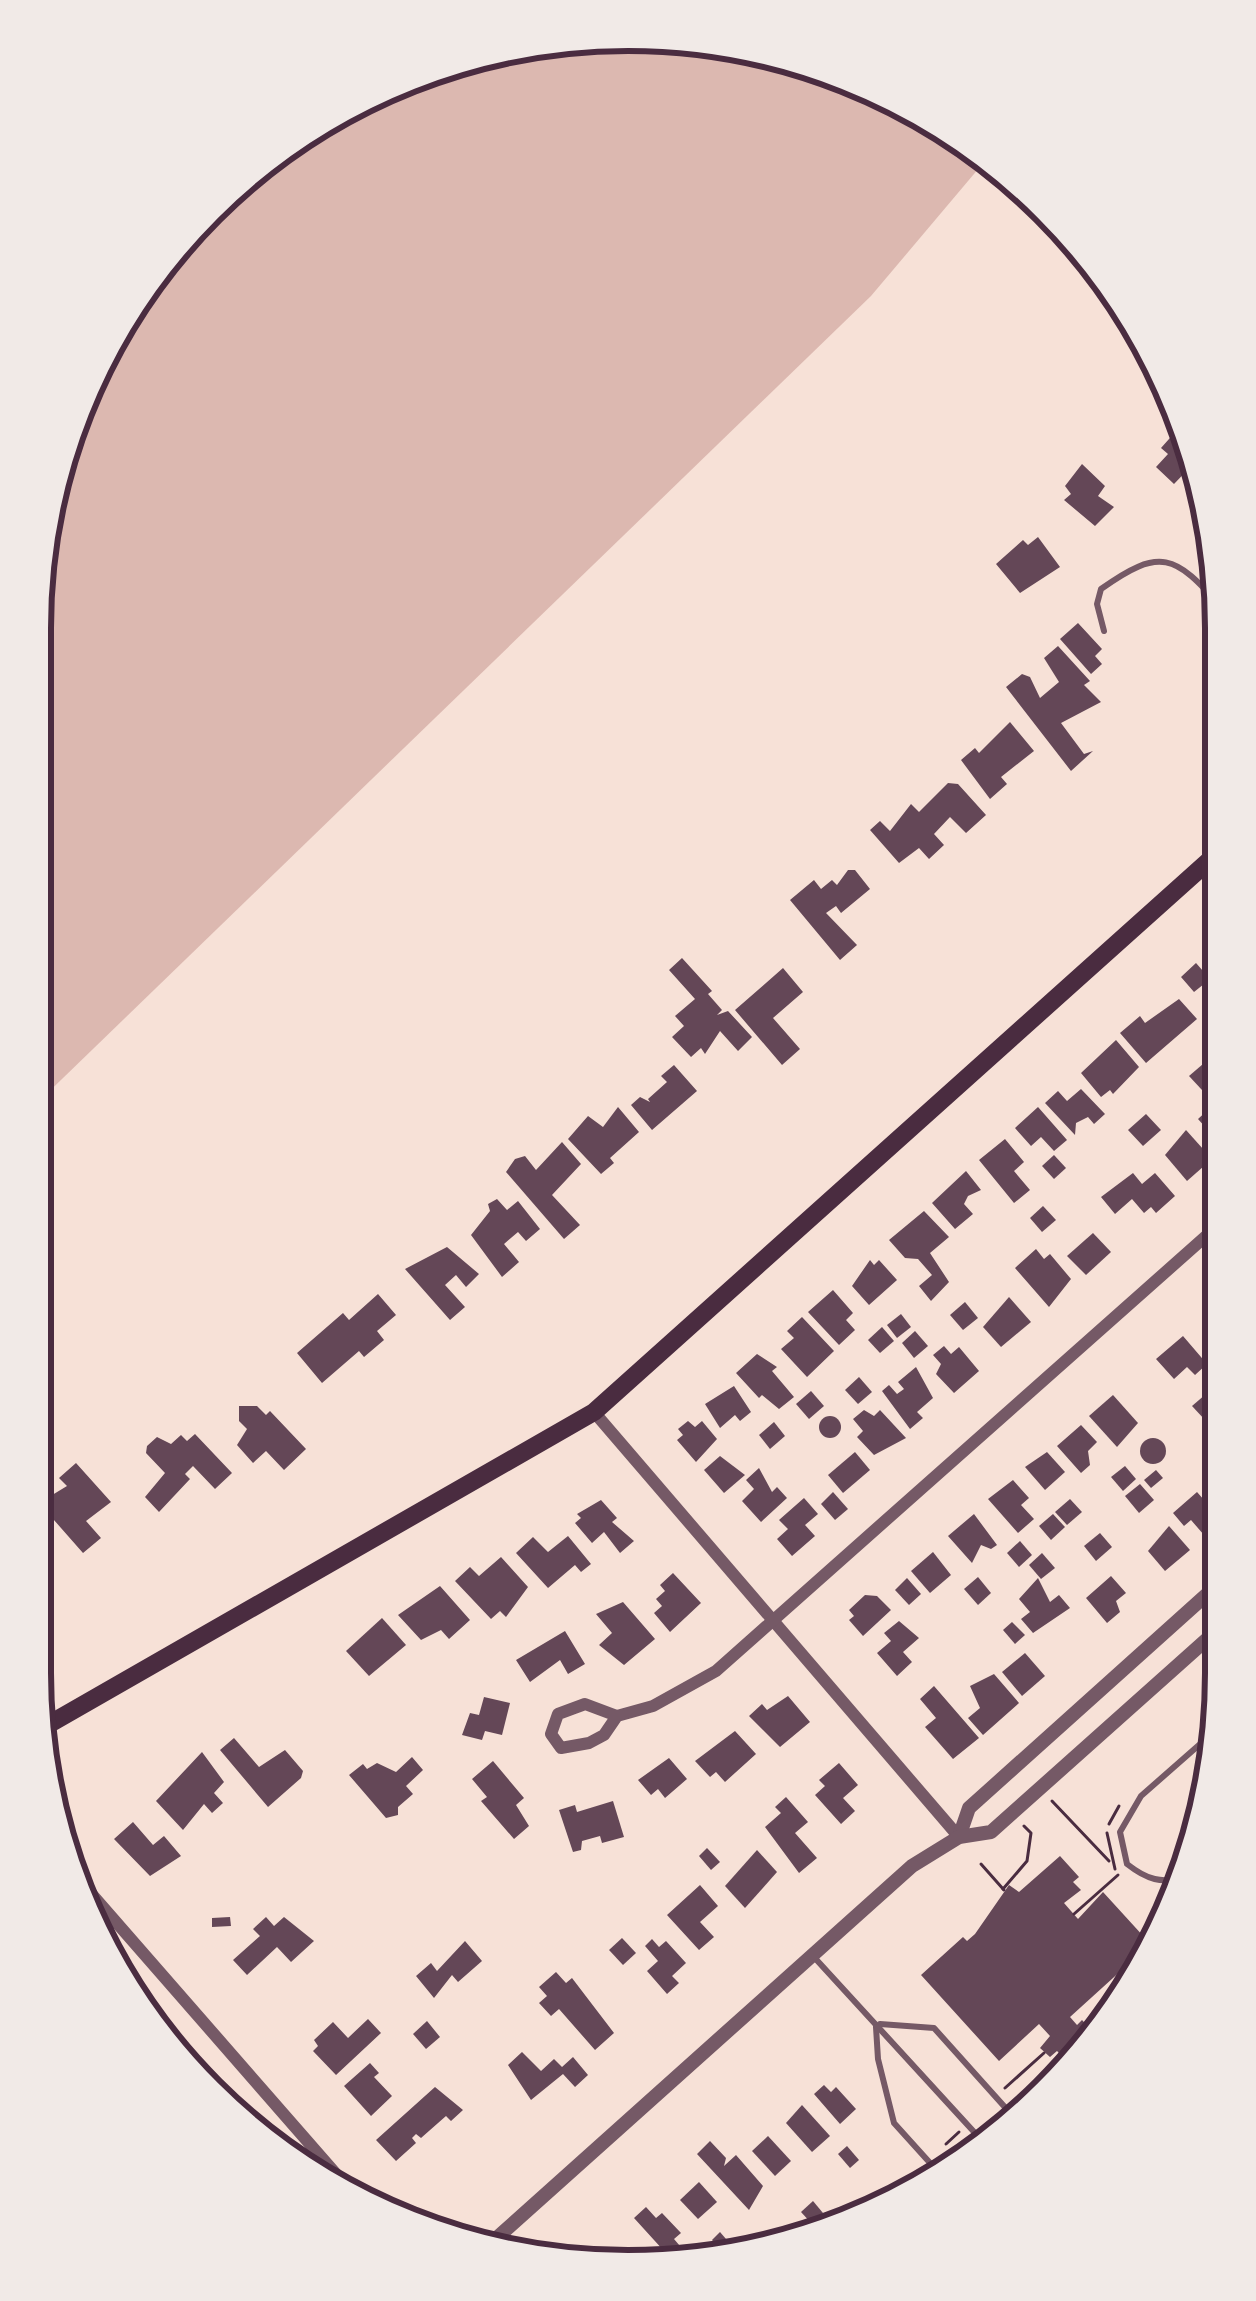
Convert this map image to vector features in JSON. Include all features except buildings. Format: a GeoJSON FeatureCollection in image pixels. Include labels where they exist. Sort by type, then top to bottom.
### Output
{"type":"FeatureCollection","features":[{"type":"Feature","properties":{"kind":"main road"},"geometry":{"type":"LineString","coordinates":[[53,1722],[594,1412],[1205,864]]}},
{"type":"Feature","properties":{"kind":"street"},"geometry":{"type":"LineString","coordinates":[[617,1717],[585,1704],[558,1714],[550,1734],[561,1748],[575,1748],[604,1735],[617,1717],[653,1706],[716,1671],[1205,1237]]}},
{"type":"Feature","properties":{"kind":"street"},"geometry":{"type":"LineString","coordinates":[[594,1412],[959,1837]]}},
{"type":"Feature","properties":{"kind":"street"},"geometry":{"type":"LineString","coordinates":[[959,1837],[969,1808],[1205,1596]]}},
{"type":"Feature","properties":{"kind":"street"},"geometry":{"type":"LineString","coordinates":[[500,2235],[912,1866],[959,1837],[991,1832],[1205,1642]]}},
{"type":"Feature","properties":{"kind":"street"},"geometry":{"type":"LineString","coordinates":[[99,1903],[331,2168]]}},
{"type":"Feature","properties":{"kind":"lane"},"geometry":{"type":"LineString","coordinates":[[1103,631],[1097,604],[1101,589],[1138,562],[1170,561],[1188,568],[1204,586]]}},
{"type":"Feature","properties":{"kind":"lane"},"geometry":{"type":"LineString","coordinates":[[1166,1880],[1142,1875],[1126,1864],[1120,1832],[1141,1796],[1200,1744]]}},
{"type":"Feature","properties":{"kind":"lane"},"geometry":{"type":"LineString","coordinates":[[811,1954],[976,2134]]}},
{"type":"Feature","properties":{"kind":"lane"},"geometry":{"type":"LineString","coordinates":[[876,2024],[934,2028],[1006,2109]]}},
{"type":"Feature","properties":{"kind":"lane"},"geometry":{"type":"LineString","coordinates":[[876,2024],[878,2059],[894,2123],[931,2164]]}},
{"type":"Feature","properties":{"kind":"path"},"geometry":{"type":"LineString","coordinates":[[1052,1801],[1111,1862]]}},
{"type":"Feature","properties":{"kind":"path"},"geometry":{"type":"LineString","coordinates":[[981,1864],[1003,1889],[1030,1854],[1031,1832],[1024,1826]]}},
{"type":"Feature","properties":{"kind":"path"},"geometry":{"type":"LineString","coordinates":[[1074,1914],[1119,1874]]}},
{"type":"Feature","properties":{"kind":"path"},"geometry":{"type":"LineString","coordinates":[[1004,2090],[1044,2053]]}},
{"type":"Feature","properties":{"kind":"shaded area"},"geometry":{"type":"Polygon","coordinates":[[[590,52],[703,56],[777,71],[849,95],[917,128],[978,169],[871,296],[51,1090],[51,628],[62,515],[95,407],[128,339],[170,277],[220,220],[307,148],[373,111],[443,82],[515,62],[590,52]]]}}]}
